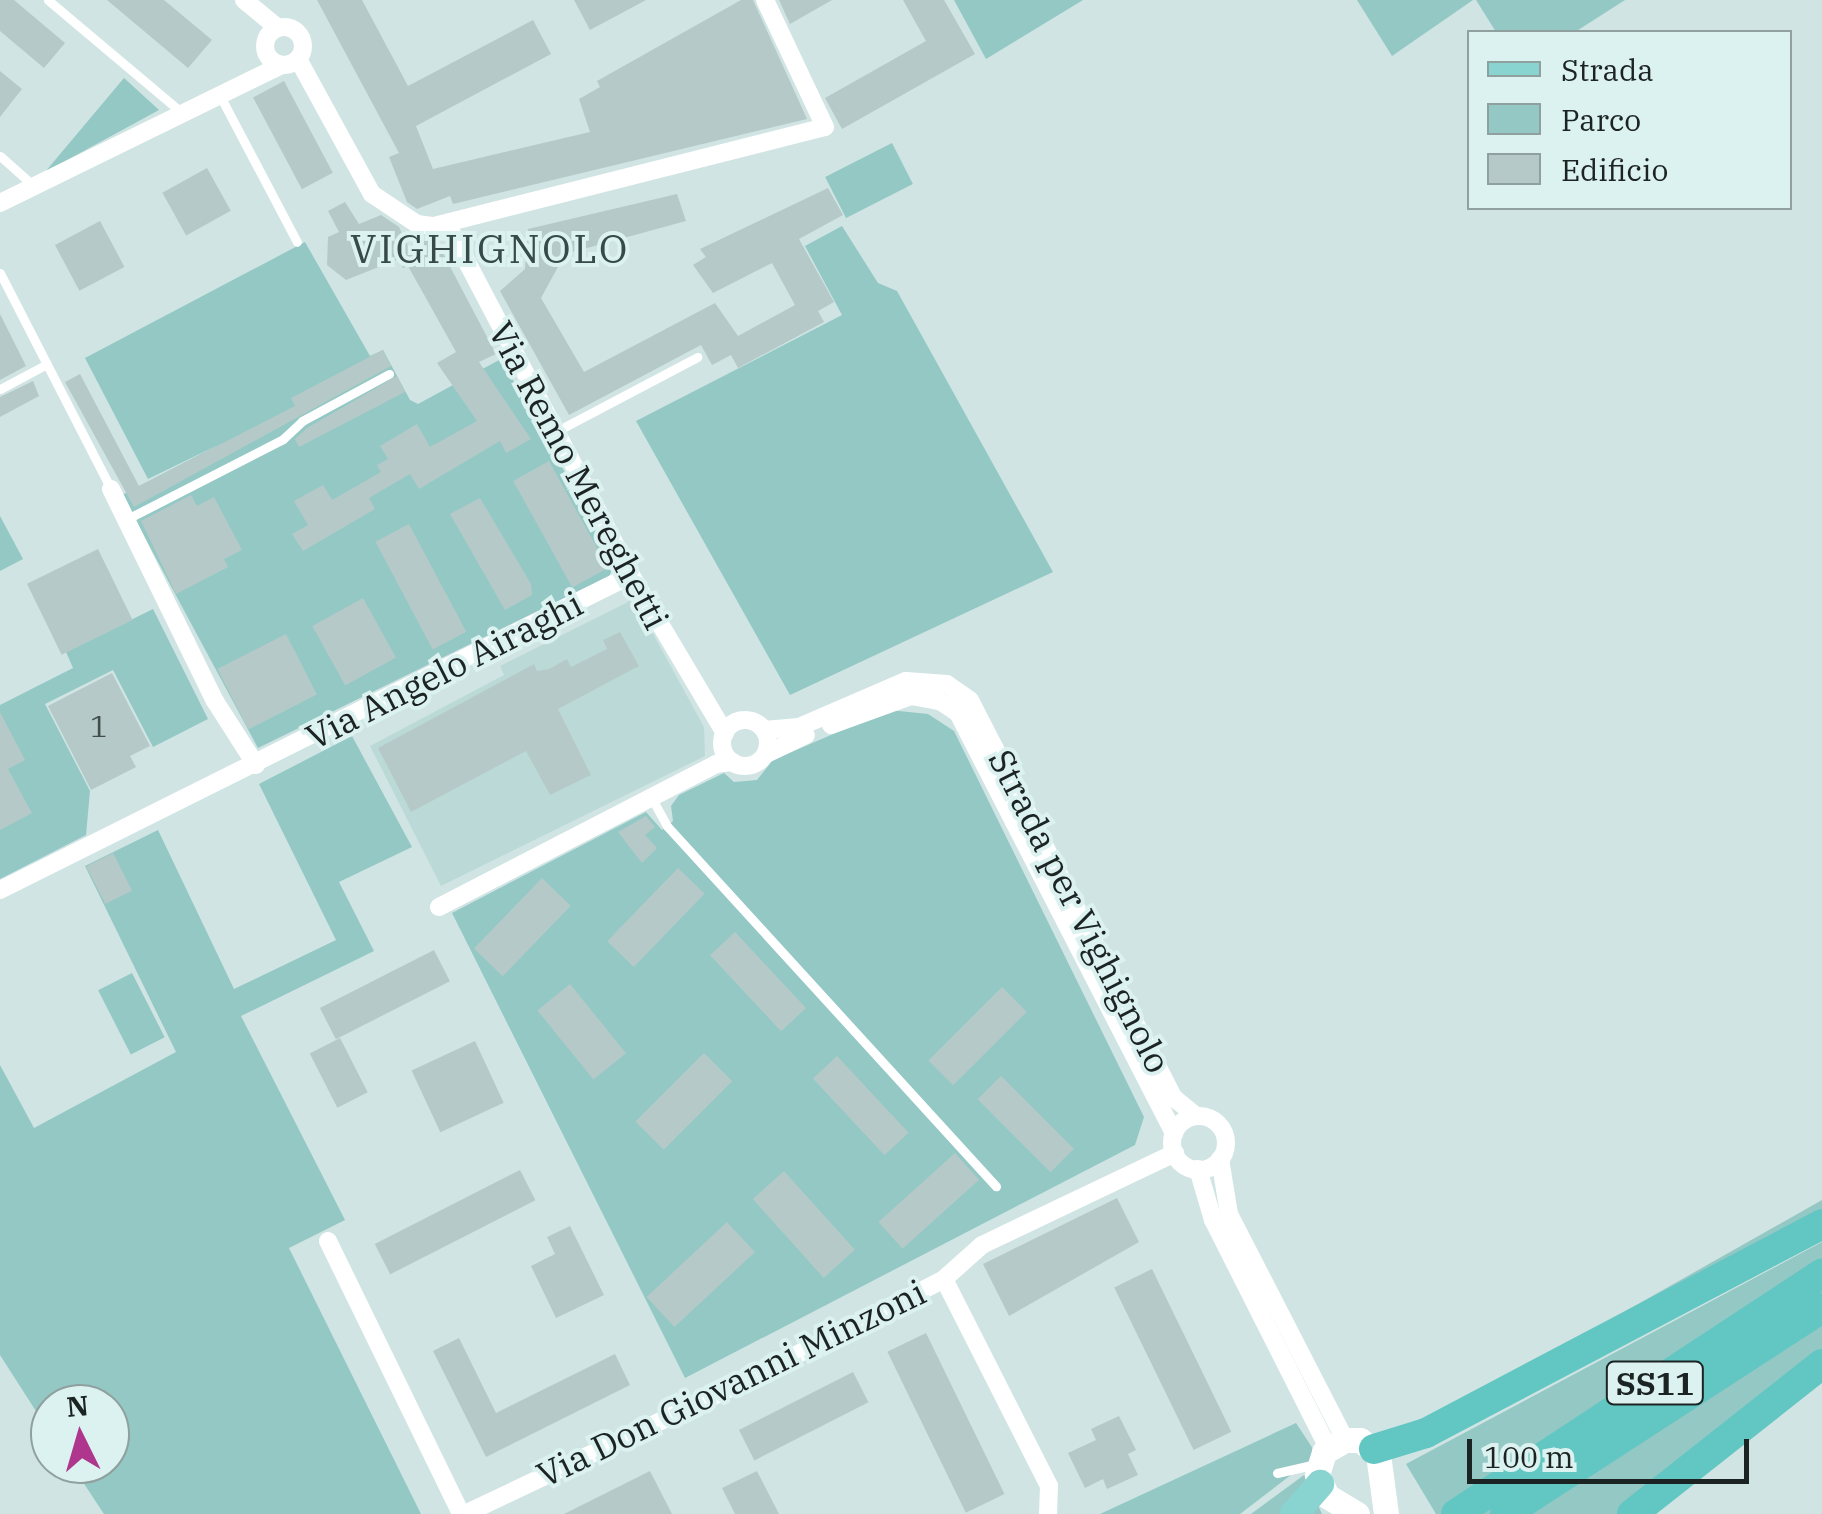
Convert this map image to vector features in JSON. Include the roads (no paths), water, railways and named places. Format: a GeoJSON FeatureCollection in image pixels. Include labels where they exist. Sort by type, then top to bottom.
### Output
{"type":"FeatureCollection","features":[{"type":"Feature","properties":{"kind":"highway"},"geometry":{"type":"LineString","coordinates":[[1337,1457],[1426,1434],[1822,1224]]}},
{"type":"Feature","properties":{"kind":"highway","name":"SS11"},"geometry":{"type":"LineString","coordinates":[[1497,1503],[1822,1274]]}},
{"type":"Feature","properties":{"kind":"highway","name":"SS11"},"geometry":{"type":"LineString","coordinates":[[1456,1514],[1497,1503],[1822,1308]]}},
{"type":"Feature","properties":{"kind":"highway"},"geometry":{"type":"LineString","coordinates":[[1632,1514],[1822,1364]]}},
{"type":"Feature","properties":{"kind":"main road"},"geometry":{"type":"LineString","coordinates":[[1294,1514],[1337,1457]]}},
{"type":"Feature","properties":{"kind":"main road"},"geometry":{"type":"LineString","coordinates":[[1337,1457],[1357,1514]]}},
{"type":"Feature","properties":{"kind":"main road"},"geometry":{"type":"LineString","coordinates":[[1337,1457],[1384,1469],[1379,1496],[1386,1514]]}},
{"type":"Feature","properties":{"kind":"street"},"geometry":{"type":"LineString","coordinates":[[250,5],[274,31],[288,62],[372,194],[417,224],[446,224],[826,127],[765,0]]}},
{"type":"Feature","properties":{"kind":"street"},"geometry":{"type":"LineString","coordinates":[[0,203],[288,62],[300,38],[274,31]]}},
{"type":"Feature","properties":{"kind":"street","name":"Via Remo Mereghetti"},"geometry":{"type":"LineString","coordinates":[[446,224],[724,743]]}},
{"type":"Feature","properties":{"kind":"street"},"geometry":{"type":"LineString","coordinates":[[111,489],[215,701],[256,765]]}},
{"type":"Feature","properties":{"kind":"street","name":"Via Angelo Airaghi"},"geometry":{"type":"LineString","coordinates":[[0,890],[632,575]]}},
{"type":"Feature","properties":{"kind":"street"},"geometry":{"type":"LineString","coordinates":[[438,907],[651,796],[752,721],[764,730],[799,727],[906,680],[947,684],[964,706]]}},
{"type":"Feature","properties":{"kind":"street"},"geometry":{"type":"LineString","coordinates":[[724,743],[748,766],[766,754],[898,698],[931,698],[964,706]]}},
{"type":"Feature","properties":{"kind":"street","name":"Strada per Vighignolo"},"geometry":{"type":"LineString","coordinates":[[964,706],[1174,1098],[1196,1116]]}},
{"type":"Feature","properties":{"kind":"street","name":"Strada per Vighignolo"},"geometry":{"type":"LineString","coordinates":[[964,706],[1174,1144]]}},
{"type":"Feature","properties":{"kind":"street"},"geometry":{"type":"LineString","coordinates":[[764,730],[766,754]]}},
{"type":"Feature","properties":{"kind":"street"},"geometry":{"type":"LineString","coordinates":[[1196,1116],[1220,1126],[1226,1142],[1220,1159],[1230,1214],[1337,1457],[1213,1220],[1198,1169],[1174,1144],[1196,1116]]}},
{"type":"Feature","properties":{"kind":"street","name":"Via Don Giovanni Minzoni"},"geometry":{"type":"LineString","coordinates":[[328,1241],[463,1514],[944,1279],[982,1246],[1174,1144]]}},
{"type":"Feature","properties":{"kind":"street"},"geometry":{"type":"LineString","coordinates":[[1198,1169],[1220,1159]]}},
{"type":"Feature","properties":{"kind":"street","name":"Via Don Giovanni Minzoni"},"geometry":{"type":"LineString","coordinates":[[944,1279],[1049,1486],[1048,1514]]}},
{"type":"Feature","properties":{"kind":"lane"},"geometry":{"type":"LineString","coordinates":[[48,0],[180,112]]}},
{"type":"Feature","properties":{"kind":"lane"},"geometry":{"type":"LineString","coordinates":[[219,93],[297,242]]}},
{"type":"Feature","properties":{"kind":"lane"},"geometry":{"type":"LineString","coordinates":[[0,156],[34,186]]}},
{"type":"Feature","properties":{"kind":"lane"},"geometry":{"type":"LineString","coordinates":[[0,273],[111,489]]}},
{"type":"Feature","properties":{"kind":"lane"},"geometry":{"type":"LineString","coordinates":[[556,432],[697,357]]}},
{"type":"Feature","properties":{"kind":"lane"},"geometry":{"type":"LineString","coordinates":[[0,388],[47,364]]}},
{"type":"Feature","properties":{"kind":"lane"},"geometry":{"type":"LineString","coordinates":[[126,520],[283,439],[302,421],[389,374]]}},
{"type":"Feature","properties":{"kind":"lane"},"geometry":{"type":"LineString","coordinates":[[651,796],[667,826],[996,1186]]}},
{"type":"Feature","properties":{"kind":"lane"},"geometry":{"type":"LineString","coordinates":[[1277,1472],[1337,1457]]}},
{"type":"Feature","properties":{"kind":"district","name":"VIGHIGNOLO"},"geometry":{"type":"Point","coordinates":[490,248]}}]}
